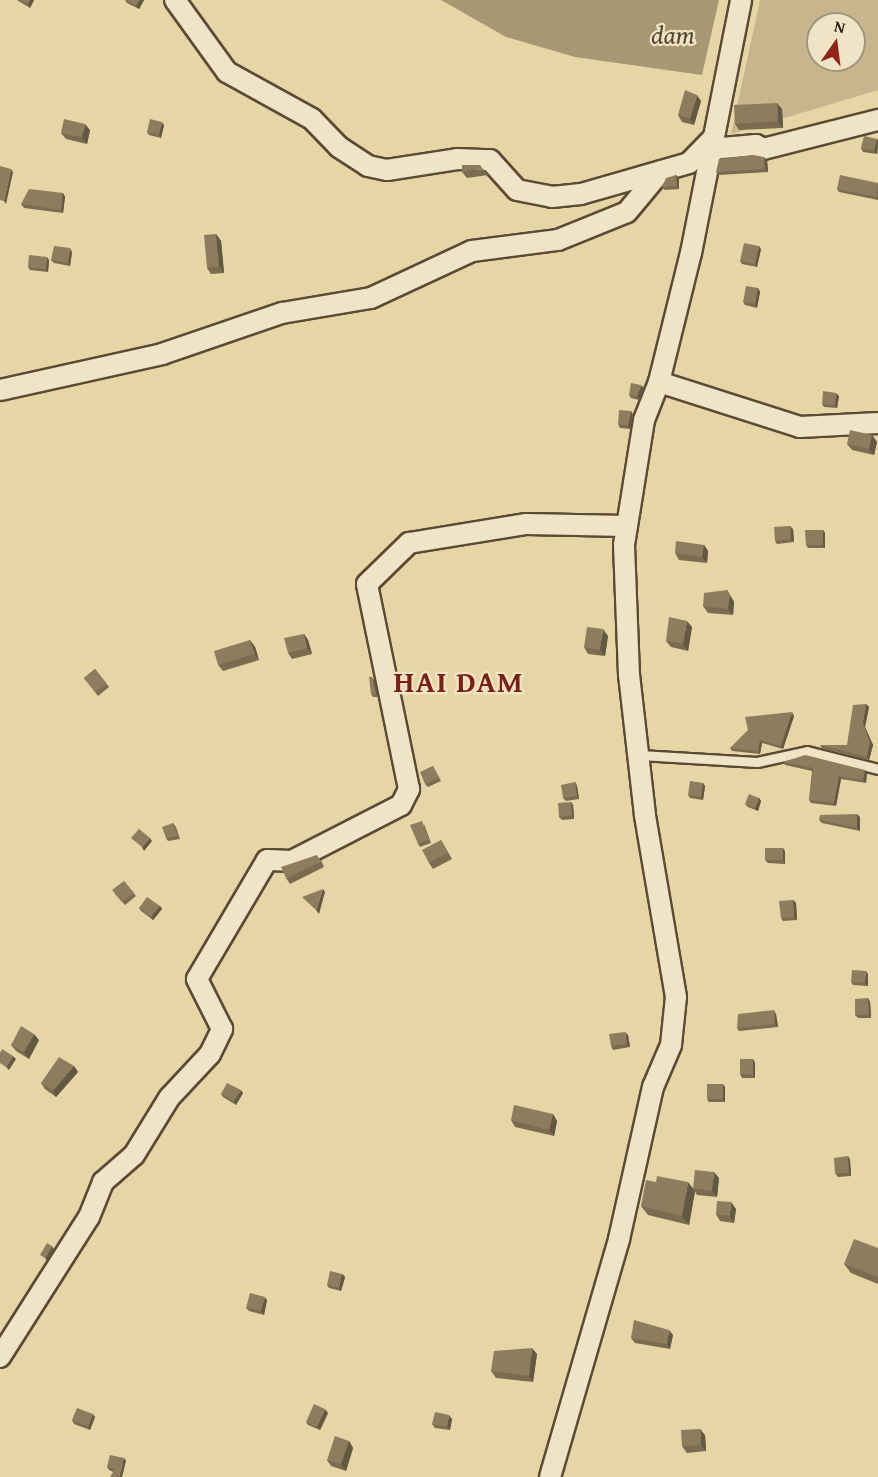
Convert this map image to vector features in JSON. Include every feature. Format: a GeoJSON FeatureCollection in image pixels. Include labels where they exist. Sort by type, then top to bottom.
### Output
{"type":"FeatureCollection","features":[{"type":"Feature","properties":{"kind":"street"},"geometry":{"type":"LineString","coordinates":[[175,0],[227,72],[312,119],[339,147],[368,166],[387,170],[457,159],[490,160],[517,190],[535,196],[581,194],[689,163],[713,143],[756,145],[763,149],[878,120]]}},
{"type":"Feature","properties":{"kind":"street"},"geometry":{"type":"LineString","coordinates":[[550,1477],[619,1239],[653,1087],[670,1045],[676,997],[629,675],[627,526],[644,420],[659,382],[713,143],[741,0]]}},
{"type":"Feature","properties":{"kind":"street"},"geometry":{"type":"LineString","coordinates":[[0,390],[162,354],[282,313],[371,298],[472,251],[558,240],[627,212],[661,171]]}},
{"type":"Feature","properties":{"kind":"street"},"geometry":{"type":"LineString","coordinates":[[659,382],[800,427],[878,423]]}},
{"type":"Feature","properties":{"kind":"street"},"geometry":{"type":"LineString","coordinates":[[0,1357],[89,1216],[103,1182],[134,1155],[169,1098],[210,1054],[222,1029],[197,979],[267,860],[292,861],[402,805],[409,789],[367,584],[409,543],[526,524],[627,526]]}},
{"type":"Feature","properties":{"kind":"lane"},"geometry":{"type":"LineString","coordinates":[[640,755],[757,762],[807,752],[878,769]]}},
{"type":"Feature","properties":{"kind":"shaded area"},"geometry":{"type":"Polygon","coordinates":[[[760,0],[878,0],[878,90],[731,134],[760,0]]]}},
{"type":"Feature","properties":{"kind":"water","name":"dam"},"geometry":{"type":"Polygon","coordinates":[[[441,0],[719,0],[702,75],[575,57],[506,37],[441,0]]]}},
{"type":"Feature","properties":{"kind":"building"},"geometry":{"type":"Polygon","coordinates":[[[126,0],[140,0],[136,6],[126,0]]]}},
{"type":"Feature","properties":{"kind":"building"},"geometry":{"type":"Polygon","coordinates":[[[685,90],[697,95],[690,119],[678,115],[685,90]]]}},
{"type":"Feature","properties":{"kind":"building"},"geometry":{"type":"Polygon","coordinates":[[[777,103],[778,121],[735,124],[734,105],[777,103]]]}},
{"type":"Feature","properties":{"kind":"building"},"geometry":{"type":"Polygon","coordinates":[[[64,119],[85,124],[82,137],[61,133],[64,119]]]}},
{"type":"Feature","properties":{"kind":"building"},"geometry":{"type":"Polygon","coordinates":[[[150,119],[162,122],[159,135],[147,132],[150,119]]]}},
{"type":"Feature","properties":{"kind":"building"},"geometry":{"type":"Polygon","coordinates":[[[864,136],[877,139],[874,151],[861,148],[864,136]]]}},
{"type":"Feature","properties":{"kind":"building"},"geometry":{"type":"Polygon","coordinates":[[[753,155],[764,157],[765,169],[716,172],[719,159],[753,155]]]}},
{"type":"Feature","properties":{"kind":"building"},"geometry":{"type":"Polygon","coordinates":[[[462,165],[480,165],[483,169],[462,172],[462,165]]]}},
{"type":"Feature","properties":{"kind":"building"},"geometry":{"type":"Polygon","coordinates":[[[0,166],[11,169],[4,201],[0,200],[0,166]]]}},
{"type":"Feature","properties":{"kind":"building"},"geometry":{"type":"Polygon","coordinates":[[[676,175],[677,186],[662,187],[666,178],[676,175]]]}},
{"type":"Feature","properties":{"kind":"building"},"geometry":{"type":"Polygon","coordinates":[[[840,175],[878,183],[876,197],[837,189],[840,175]]]}},
{"type":"Feature","properties":{"kind":"building"},"geometry":{"type":"Polygon","coordinates":[[[29,189],[63,193],[61,210],[21,204],[29,189]]]}},
{"type":"Feature","properties":{"kind":"building"},"geometry":{"type":"Polygon","coordinates":[[[216,234],[219,266],[207,268],[204,235],[216,234]]]}},
{"type":"Feature","properties":{"kind":"building"},"geometry":{"type":"Polygon","coordinates":[[[744,243],[759,246],[755,264],[740,261],[744,243]]]}},
{"type":"Feature","properties":{"kind":"building"},"geometry":{"type":"Polygon","coordinates":[[[54,246],[70,248],[68,263],[51,260],[54,246]]]}},
{"type":"Feature","properties":{"kind":"building"},"geometry":{"type":"Polygon","coordinates":[[[29,255],[47,257],[46,269],[28,267],[29,255]]]}},
{"type":"Feature","properties":{"kind":"building"},"geometry":{"type":"Polygon","coordinates":[[[746,286],[758,288],[755,304],[743,302],[746,286]]]}},
{"type":"Feature","properties":{"kind":"building"},"geometry":{"type":"Polygon","coordinates":[[[631,383],[641,385],[637,397],[629,395],[631,383]]]}},
{"type":"Feature","properties":{"kind":"building"},"geometry":{"type":"Polygon","coordinates":[[[823,391],[836,393],[835,405],[822,404],[823,391]]]}},
{"type":"Feature","properties":{"kind":"building"},"geometry":{"type":"Polygon","coordinates":[[[619,410],[631,411],[628,426],[618,424],[619,410]]]}},
{"type":"Feature","properties":{"kind":"building"},"geometry":{"type":"Polygon","coordinates":[[[850,430],[872,435],[869,449],[847,444],[850,430]]]}},
{"type":"Feature","properties":{"kind":"building"},"geometry":{"type":"Polygon","coordinates":[[[790,526],[791,539],[775,541],[774,527],[790,526]]]}},
{"type":"Feature","properties":{"kind":"building"},"geometry":{"type":"Polygon","coordinates":[[[805,530],[823,530],[823,545],[806,545],[805,530]]]}},
{"type":"Feature","properties":{"kind":"building"},"geometry":{"type":"Polygon","coordinates":[[[676,541],[704,545],[702,557],[675,553],[676,541]]]}},
{"type":"Feature","properties":{"kind":"building"},"geometry":{"type":"Polygon","coordinates":[[[727,590],[730,596],[728,609],[703,606],[704,593],[727,590]]]}},
{"type":"Feature","properties":{"kind":"building"},"geometry":{"type":"Polygon","coordinates":[[[669,617],[687,621],[683,644],[666,641],[669,617]]]}},
{"type":"Feature","properties":{"kind":"building"},"geometry":{"type":"Polygon","coordinates":[[[587,627],[603,629],[600,650],[584,647],[587,627]]]}},
{"type":"Feature","properties":{"kind":"building"},"geometry":{"type":"Polygon","coordinates":[[[304,634],[307,648],[288,653],[284,638],[304,634]]]}},
{"type":"Feature","properties":{"kind":"building"},"geometry":{"type":"Polygon","coordinates":[[[250,640],[255,654],[218,665],[214,651],[250,640]]]}},
{"type":"Feature","properties":{"kind":"building"},"geometry":{"type":"Polygon","coordinates":[[[95,669],[107,684],[95,692],[84,678],[95,669]]]}},
{"type":"Feature","properties":{"kind":"building"},"geometry":{"type":"Polygon","coordinates":[[[369,677],[372,677],[376,694],[371,694],[369,677]]]}},
{"type":"Feature","properties":{"kind":"building"},"geometry":{"type":"Polygon","coordinates":[[[866,704],[863,723],[870,742],[867,757],[820,745],[847,745],[853,705],[866,704]]]}},
{"type":"Feature","properties":{"kind":"building"},"geometry":{"type":"Polygon","coordinates":[[[792,712],[781,746],[760,740],[758,751],[730,748],[748,730],[745,717],[792,712]]]}},
{"type":"Feature","properties":{"kind":"building"},"geometry":{"type":"Polygon","coordinates":[[[805,755],[865,770],[863,780],[839,776],[834,803],[809,800],[813,768],[783,762],[805,755]]]}},
{"type":"Feature","properties":{"kind":"building"},"geometry":{"type":"Polygon","coordinates":[[[433,766],[439,778],[425,784],[420,772],[433,766]]]}},
{"type":"Feature","properties":{"kind":"building"},"geometry":{"type":"Polygon","coordinates":[[[690,781],[703,783],[701,797],[688,795],[690,781]]]}},
{"type":"Feature","properties":{"kind":"building"},"geometry":{"type":"Polygon","coordinates":[[[575,782],[577,796],[563,798],[561,785],[575,782]]]}},
{"type":"Feature","properties":{"kind":"building"},"geometry":{"type":"Polygon","coordinates":[[[749,794],[759,798],[755,808],[745,804],[749,794]]]}},
{"type":"Feature","properties":{"kind":"building"},"geometry":{"type":"Polygon","coordinates":[[[571,802],[572,815],[559,817],[558,803],[571,802]]]}},
{"type":"Feature","properties":{"kind":"building"},"geometry":{"type":"Polygon","coordinates":[[[857,814],[857,828],[819,820],[820,815],[857,814]]]}},
{"type":"Feature","properties":{"kind":"building"},"geometry":{"type":"Polygon","coordinates":[[[422,821],[429,840],[418,844],[410,825],[422,821]]]}},
{"type":"Feature","properties":{"kind":"building"},"geometry":{"type":"Polygon","coordinates":[[[173,823],[178,836],[166,838],[162,827],[173,823]]]}},
{"type":"Feature","properties":{"kind":"building"},"geometry":{"type":"Polygon","coordinates":[[[139,829],[150,838],[142,847],[131,838],[139,829]]]}},
{"type":"Feature","properties":{"kind":"building"},"geometry":{"type":"Polygon","coordinates":[[[441,840],[448,853],[429,863],[422,850],[441,840]]]}},
{"type":"Feature","properties":{"kind":"building"},"geometry":{"type":"Polygon","coordinates":[[[765,848],[783,848],[783,860],[765,860],[765,848]]]}},
{"type":"Feature","properties":{"kind":"building"},"geometry":{"type":"Polygon","coordinates":[[[317,855],[321,862],[286,878],[281,867],[317,855]]]}},
{"type":"Feature","properties":{"kind":"building"},"geometry":{"type":"Polygon","coordinates":[[[124,881],[134,893],[122,902],[112,890],[124,881]]]}},
{"type":"Feature","properties":{"kind":"building"},"geometry":{"type":"Polygon","coordinates":[[[323,889],[316,910],[302,897],[323,889]]]}},
{"type":"Feature","properties":{"kind":"building"},"geometry":{"type":"Polygon","coordinates":[[[147,897],[160,906],[151,917],[139,908],[147,897]]]}},
{"type":"Feature","properties":{"kind":"building"},"geometry":{"type":"Polygon","coordinates":[[[793,900],[794,917],[781,918],[779,901],[793,900]]]}},
{"type":"Feature","properties":{"kind":"building"},"geometry":{"type":"Polygon","coordinates":[[[852,970],[866,971],[865,983],[851,982],[852,970]]]}},
{"type":"Feature","properties":{"kind":"building"},"geometry":{"type":"Polygon","coordinates":[[[868,998],[869,1015],[855,1015],[855,999],[868,998]]]}},
{"type":"Feature","properties":{"kind":"building"},"geometry":{"type":"Polygon","coordinates":[[[774,1010],[775,1024],[737,1028],[738,1014],[774,1010]]]}},
{"type":"Feature","properties":{"kind":"building"},"geometry":{"type":"Polygon","coordinates":[[[21,1026],[34,1034],[24,1052],[11,1045],[21,1026]]]}},
{"type":"Feature","properties":{"kind":"building"},"geometry":{"type":"Polygon","coordinates":[[[625,1032],[627,1044],[611,1046],[609,1034],[625,1032]]]}},
{"type":"Feature","properties":{"kind":"building"},"geometry":{"type":"Polygon","coordinates":[[[2,1049],[13,1056],[6,1067],[0,1063],[2,1049]]]}},
{"type":"Feature","properties":{"kind":"building"},"geometry":{"type":"Polygon","coordinates":[[[59,1057],[74,1066],[53,1091],[41,1083],[59,1057]]]}},
{"type":"Feature","properties":{"kind":"building"},"geometry":{"type":"Polygon","coordinates":[[[740,1059],[753,1059],[753,1075],[740,1074],[740,1059]]]}},
{"type":"Feature","properties":{"kind":"building"},"geometry":{"type":"Polygon","coordinates":[[[227,1083],[241,1090],[234,1101],[221,1094],[227,1083]]]}},
{"type":"Feature","properties":{"kind":"building"},"geometry":{"type":"Polygon","coordinates":[[[707,1084],[723,1084],[723,1099],[707,1099],[707,1084]]]}},
{"type":"Feature","properties":{"kind":"building"},"geometry":{"type":"Polygon","coordinates":[[[514,1105],[553,1114],[549,1130],[511,1120],[514,1105]]]}},
{"type":"Feature","properties":{"kind":"building"},"geometry":{"type":"Polygon","coordinates":[[[848,1156],[849,1173],[835,1173],[834,1158],[848,1156]]]}},
{"type":"Feature","properties":{"kind":"building"},"geometry":{"type":"Polygon","coordinates":[[[695,1170],[714,1172],[712,1191],[693,1188],[695,1170]]]}},
{"type":"Feature","properties":{"kind":"building"},"geometry":{"type":"Polygon","coordinates":[[[657,1176],[688,1182],[682,1216],[641,1206],[646,1180],[656,1182],[657,1176]]]}},
{"type":"Feature","properties":{"kind":"building"},"geometry":{"type":"Polygon","coordinates":[[[717,1201],[731,1202],[730,1216],[716,1214],[717,1201]]]}},
{"type":"Feature","properties":{"kind":"building"},"geometry":{"type":"Polygon","coordinates":[[[854,1239],[878,1248],[878,1277],[844,1264],[854,1239]]]}},
{"type":"Feature","properties":{"kind":"building"},"geometry":{"type":"Polygon","coordinates":[[[47,1243],[52,1246],[45,1258],[40,1255],[47,1243]]]}},
{"type":"Feature","properties":{"kind":"building"},"geometry":{"type":"Polygon","coordinates":[[[330,1271],[342,1274],[339,1288],[327,1285],[330,1271]]]}},
{"type":"Feature","properties":{"kind":"building"},"geometry":{"type":"Polygon","coordinates":[[[250,1293],[265,1297],[261,1311],[246,1308],[250,1293]]]}},
{"type":"Feature","properties":{"kind":"building"},"geometry":{"type":"Polygon","coordinates":[[[634,1320],[669,1330],[667,1344],[631,1338],[634,1320]]]}},
{"type":"Feature","properties":{"kind":"building"},"geometry":{"type":"Polygon","coordinates":[[[532,1348],[529,1376],[491,1371],[494,1351],[532,1348]]]}},
{"type":"Feature","properties":{"kind":"building"},"geometry":{"type":"Polygon","coordinates":[[[314,1404],[325,1409],[317,1427],[306,1422],[314,1404]]]}},
{"type":"Feature","properties":{"kind":"building"},"geometry":{"type":"Polygon","coordinates":[[[77,1408],[93,1414],[88,1427],[72,1420],[77,1408]]]}},
{"type":"Feature","properties":{"kind":"building"},"geometry":{"type":"Polygon","coordinates":[[[435,1412],[449,1415],[447,1427],[432,1424],[435,1412]]]}},
{"type":"Feature","properties":{"kind":"building"},"geometry":{"type":"Polygon","coordinates":[[[700,1429],[701,1445],[682,1446],[681,1430],[700,1429]]]}},
{"type":"Feature","properties":{"kind":"building"},"geometry":{"type":"Polygon","coordinates":[[[335,1436],[349,1441],[341,1464],[327,1460],[335,1436]]]}},
{"type":"Feature","properties":{"kind":"building"},"geometry":{"type":"Polygon","coordinates":[[[110,1455],[124,1458],[119,1477],[110,1477],[115,1469],[107,1467],[110,1455]]]}},
{"type":"Feature","properties":{"kind":"district","name":"HAI DAM"},"geometry":{"type":"Point","coordinates":[459,681]}}]}
